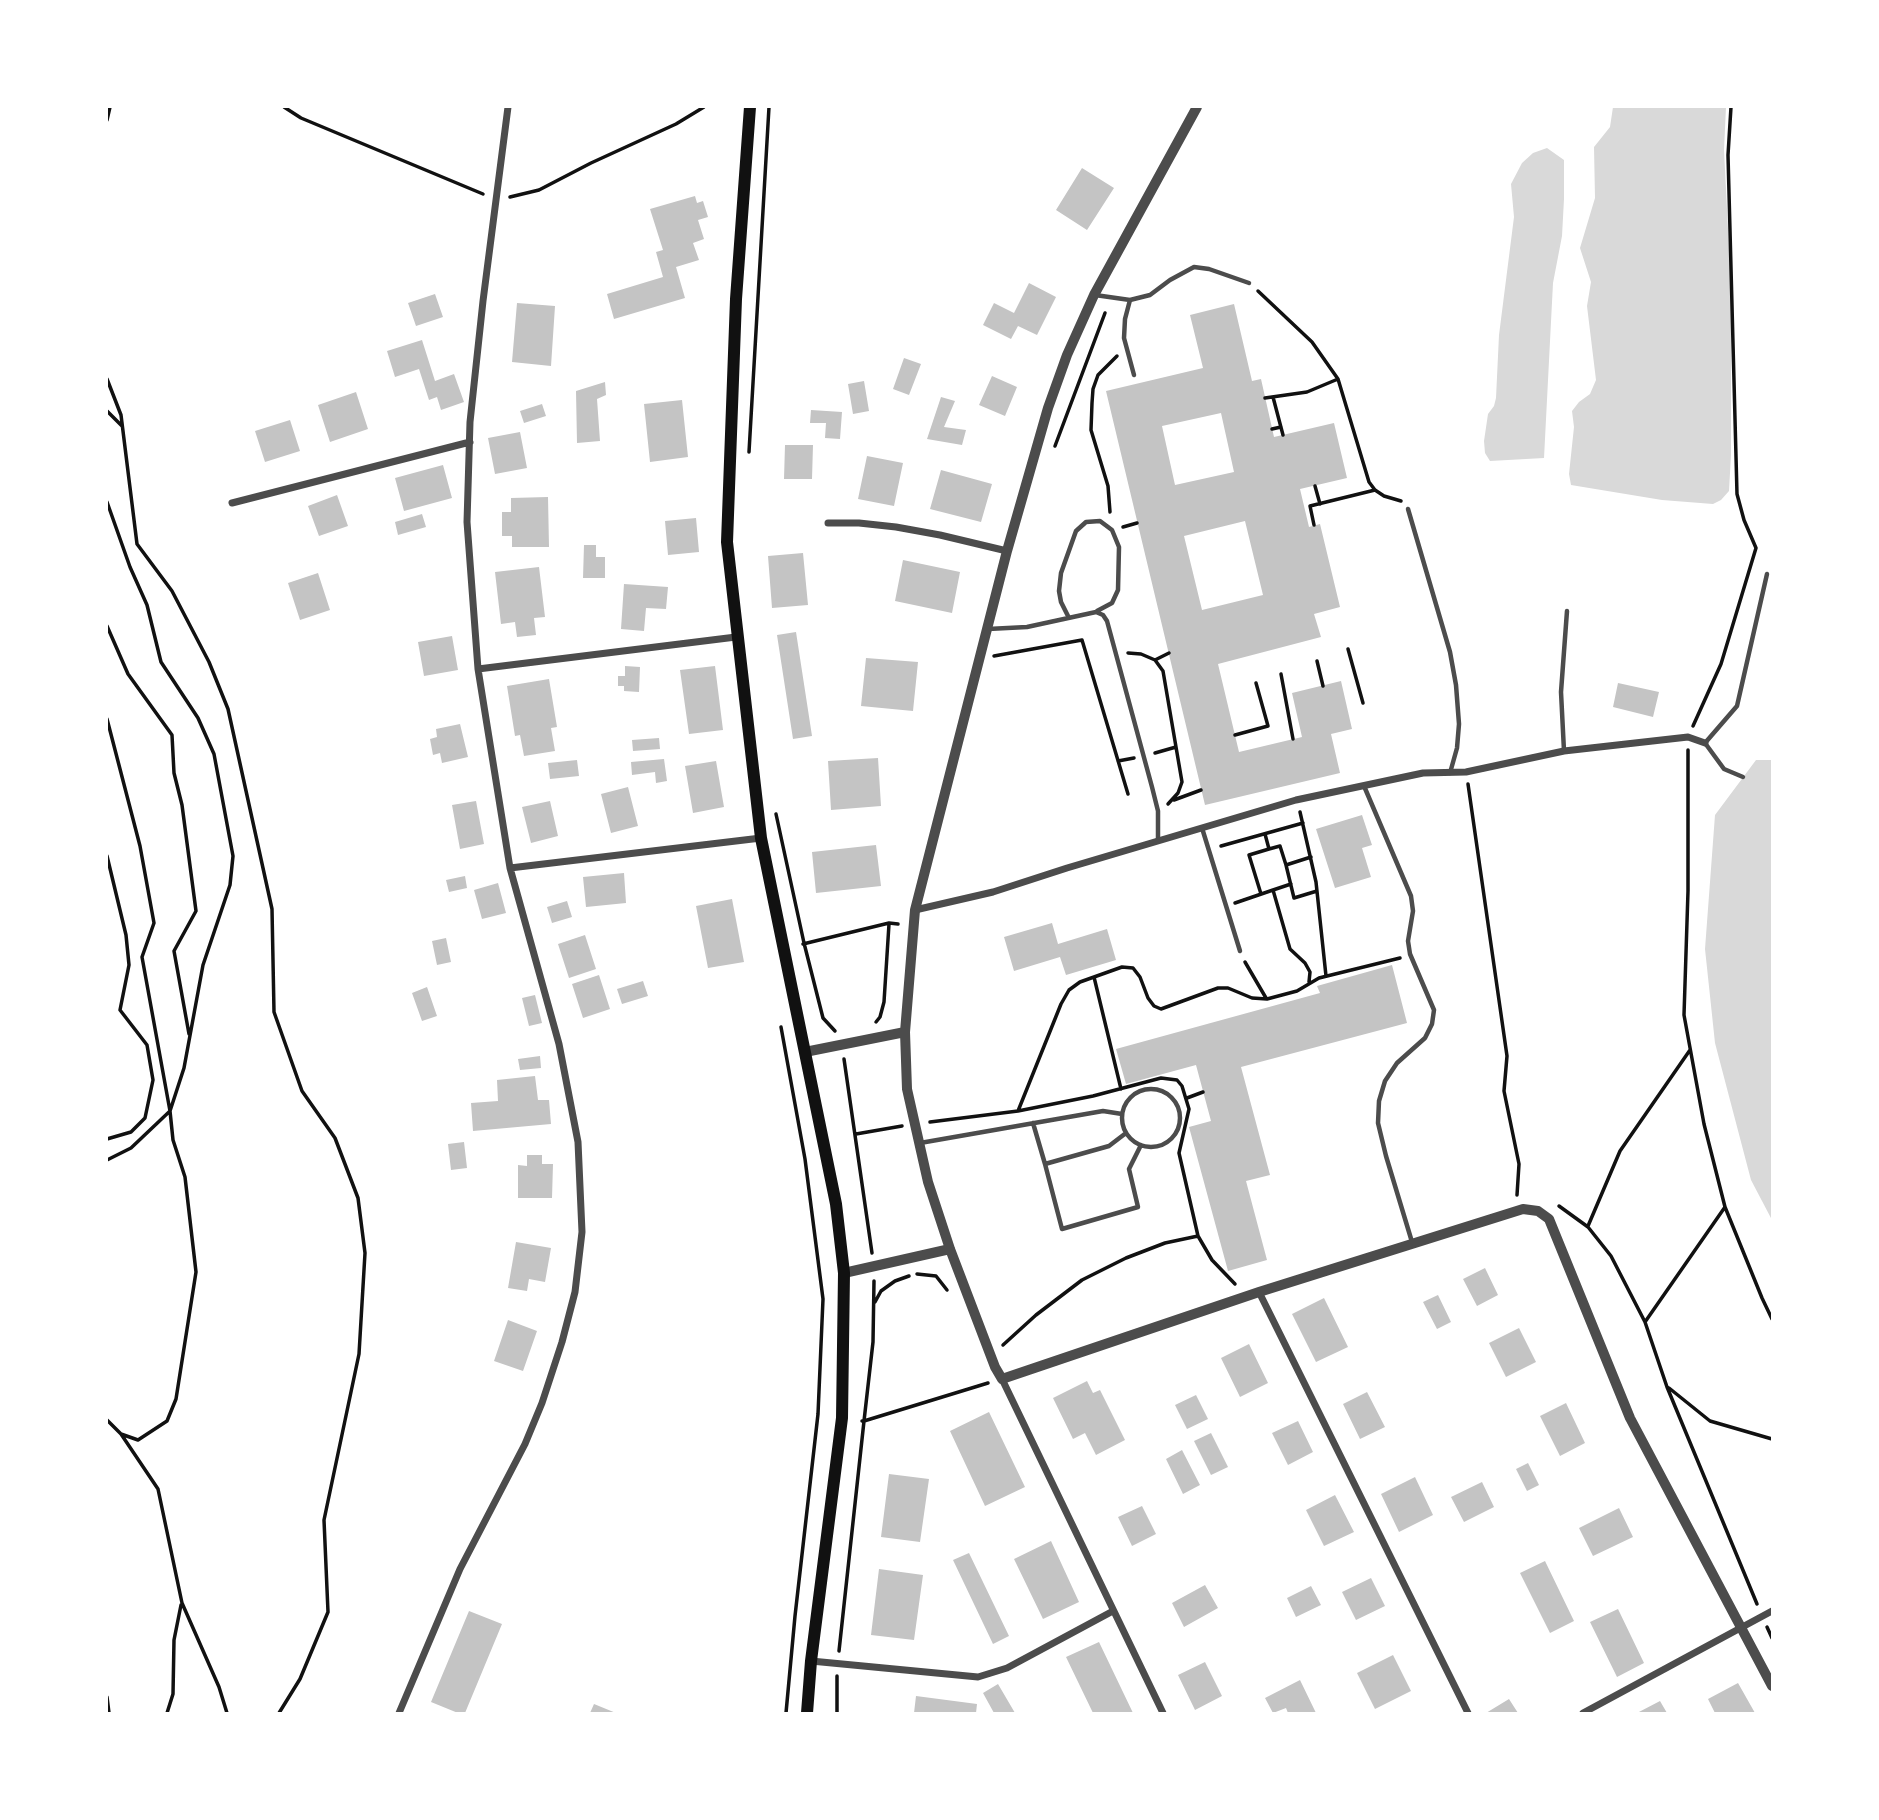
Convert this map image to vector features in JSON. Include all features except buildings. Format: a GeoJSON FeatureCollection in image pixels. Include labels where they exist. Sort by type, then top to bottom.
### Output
{"type":"FeatureCollection","features":[{"type":"Feature","properties":{"kind":"main road"},"geometry":{"type":"LineString","coordinates":[[750,107],[736,299],[727,542],[761,838],[835,1204],[845,1273],[842,1418],[811,1661],[807,1713]]}},
{"type":"Feature","properties":{"kind":"street"},"geometry":{"type":"LineString","coordinates":[[399,1713],[460,1569],[525,1444],[542,1403],[575,1292],[582,1232],[578,1142],[556,1029],[510,868],[478,669],[467,522],[470,442],[482,301],[508,107]]}},
{"type":"Feature","properties":{"kind":"street"},"geometry":{"type":"LineString","coordinates":[[1163,1713],[995,1367],[950,1249],[924,1142],[913,1124],[907,1089],[905,1032],[915,909],[993,629],[1007,551],[1048,408],[1067,355],[1094,295],[1197,107]]}},
{"type":"Feature","properties":{"kind":"street"},"geometry":{"type":"LineString","coordinates":[[232,503],[470,442]]}},
{"type":"Feature","properties":{"kind":"street"},"geometry":{"type":"LineString","coordinates":[[828,523],[896,527],[1007,551]]}},
{"type":"Feature","properties":{"kind":"street"},"geometry":{"type":"LineString","coordinates":[[478,669],[736,637]]}},
{"type":"Feature","properties":{"kind":"street"},"geometry":{"type":"LineString","coordinates":[[915,909],[993,892],[1296,800],[1423,773],[1466,772],[1564,751],[1688,737],[1705,743]]}},
{"type":"Feature","properties":{"kind":"street"},"geometry":{"type":"LineString","coordinates":[[510,868],[761,838]]}},
{"type":"Feature","properties":{"kind":"street"},"geometry":{"type":"LineString","coordinates":[[805,1052],[905,1032]]}},
{"type":"Feature","properties":{"kind":"street"},"geometry":{"type":"LineString","coordinates":[[1002,1379],[1259,1292],[1523,1209],[1538,1211],[1549,1219],[1630,1418],[1772,1686]]}},
{"type":"Feature","properties":{"kind":"street"},"geometry":{"type":"LineString","coordinates":[[845,1273],[950,1249]]}},
{"type":"Feature","properties":{"kind":"street"},"geometry":{"type":"LineString","coordinates":[[1259,1292],[1468,1713]]}},
{"type":"Feature","properties":{"kind":"street"},"geometry":{"type":"LineString","coordinates":[[811,1661],[978,1677],[1007,1668],[1113,1611]]}},
{"type":"Feature","properties":{"kind":"street"},"geometry":{"type":"LineString","coordinates":[[1583,1713],[1772,1611]]}},
{"type":"Feature","properties":{"kind":"lane"},"geometry":{"type":"LineString","coordinates":[[1094,295],[1130,300],[1150,295],[1194,267],[1209,269],[1249,283]]}},
{"type":"Feature","properties":{"kind":"lane"},"geometry":{"type":"LineString","coordinates":[[1130,300],[1124,338],[1134,375]]}},
{"type":"Feature","properties":{"kind":"lane"},"geometry":{"type":"LineString","coordinates":[[1408,509],[1450,652],[1456,685],[1459,724],[1457,748],[1450,773]]}},
{"type":"Feature","properties":{"kind":"lane"},"geometry":{"type":"LineString","coordinates":[[993,629],[1027,627],[1069,618],[1096,612],[1111,603],[1118,590],[1118,547],[1112,530],[1100,521],[1086,522],[1076,531],[1061,573],[1061,603],[1069,618]]}},
{"type":"Feature","properties":{"kind":"lane"},"geometry":{"type":"LineString","coordinates":[[1743,777],[1724,769],[1705,743],[1737,706],[1767,574]]}},
{"type":"Feature","properties":{"kind":"lane"},"geometry":{"type":"LineString","coordinates":[[1564,751],[1562,691],[1567,611]]}},
{"type":"Feature","properties":{"kind":"lane"},"geometry":{"type":"LineString","coordinates":[[1096,612],[1103,615],[1107,621],[1158,811],[1158,841]]}},
{"type":"Feature","properties":{"kind":"lane"},"geometry":{"type":"LineString","coordinates":[[1363,786],[1411,896],[1413,911],[1408,941],[1410,954],[1434,1010],[1432,1024],[1425,1038],[1397,1063],[1385,1081],[1379,1101],[1378,1123],[1413,1244]]}},
{"type":"Feature","properties":{"kind":"lane"},"geometry":{"type":"LineString","coordinates":[[1202,827],[1240,951]]}},
{"type":"Feature","properties":{"kind":"lane"},"geometry":{"type":"LineString","coordinates":[[1147,1089],[1166,1092],[1178,1107],[1179,1125],[1169,1141],[1160,1146],[1141,1145],[1126,1133],[1122,1114],[1130,1097],[1147,1089]]}},
{"type":"Feature","properties":{"kind":"lane"},"geometry":{"type":"LineString","coordinates":[[924,1142],[1103,1111],[1122,1114]]}},
{"type":"Feature","properties":{"kind":"lane"},"geometry":{"type":"LineString","coordinates":[[1033,1123],[1062,1229],[1138,1207],[1129,1169],[1141,1145]]}},
{"type":"Feature","properties":{"kind":"lane"},"geometry":{"type":"LineString","coordinates":[[1045,1164],[1109,1146],[1126,1133]]}},
{"type":"Feature","properties":{"kind":"path"},"geometry":{"type":"LineString","coordinates":[[107,120],[110,107]]}},
{"type":"Feature","properties":{"kind":"path"},"geometry":{"type":"LineString","coordinates":[[284,107],[301,118],[496,200],[539,190],[676,124],[704,107]]}},
{"type":"Feature","properties":{"kind":"path"},"geometry":{"type":"LineString","coordinates":[[748,453],[769,107]]}},
{"type":"Feature","properties":{"kind":"path"},"geometry":{"type":"LineString","coordinates":[[1731,107],[1728,155],[1737,494],[1756,548],[1721,664],[1688,737],[1684,1015],[1704,1124],[1725,1207],[1772,1319]]}},
{"type":"Feature","properties":{"kind":"path"},"geometry":{"type":"LineString","coordinates":[[1249,283],[1312,342],[1338,379],[1369,482],[1375,490],[1384,496],[1400,500],[1408,509]]}},
{"type":"Feature","properties":{"kind":"path"},"geometry":{"type":"LineString","coordinates":[[1051,457],[1110,299]]}},
{"type":"Feature","properties":{"kind":"path"},"geometry":{"type":"LineString","coordinates":[[1112,530],[1108,485],[1091,430],[1092,403],[1093,388],[1098,375],[1117,356],[1124,338]]}},
{"type":"Feature","properties":{"kind":"path"},"geometry":{"type":"LineString","coordinates":[[107,379],[121,415],[137,544],[172,591],[209,662],[228,709],[272,909],[274,1012],[302,1091],[335,1138],[358,1198],[365,1253],[359,1354],[324,1520],[328,1612],[300,1679],[279,1713]]}},
{"type":"Feature","properties":{"kind":"path"},"geometry":{"type":"LineString","coordinates":[[1265,398],[1307,392],[1338,379]]}},
{"type":"Feature","properties":{"kind":"path"},"geometry":{"type":"LineString","coordinates":[[1273,397],[1283,435]]}},
{"type":"Feature","properties":{"kind":"path"},"geometry":{"type":"LineString","coordinates":[[107,411],[122,426]]}},
{"type":"Feature","properties":{"kind":"path"},"geometry":{"type":"LineString","coordinates":[[1272,429],[1281,427]]}},
{"type":"Feature","properties":{"kind":"path"},"geometry":{"type":"LineString","coordinates":[[1315,486],[1320,504]]}},
{"type":"Feature","properties":{"kind":"path"},"geometry":{"type":"LineString","coordinates":[[1314,526],[1310,506],[1375,490]]}},
{"type":"Feature","properties":{"kind":"path"},"geometry":{"type":"LineString","coordinates":[[107,502],[130,568],[147,605],[161,662],[198,718],[214,754],[233,856],[230,885],[203,965],[184,1068],[170,1111],[131,1148],[107,1160]]}},
{"type":"Feature","properties":{"kind":"path"},"geometry":{"type":"LineString","coordinates":[[107,626],[128,674],[172,735],[174,774],[182,805],[196,911],[174,951],[190,1037]]}},
{"type":"Feature","properties":{"kind":"path"},"geometry":{"type":"LineString","coordinates":[[993,629],[992,657],[1082,640],[1128,794]]}},
{"type":"Feature","properties":{"kind":"path"},"geometry":{"type":"LineString","coordinates":[[1348,649],[1363,703]]}},
{"type":"Feature","properties":{"kind":"path"},"geometry":{"type":"LineString","coordinates":[[1115,653],[1141,654],[1155,660],[1163,671],[1182,782],[1172,801]]}},
{"type":"Feature","properties":{"kind":"path"},"geometry":{"type":"LineString","coordinates":[[1155,660],[1169,653]]}},
{"type":"Feature","properties":{"kind":"path"},"geometry":{"type":"LineString","coordinates":[[1317,661],[1323,685]]}},
{"type":"Feature","properties":{"kind":"path"},"geometry":{"type":"LineString","coordinates":[[1280,674],[1293,739]]}},
{"type":"Feature","properties":{"kind":"path"},"geometry":{"type":"LineString","coordinates":[[1235,735],[1268,726],[1256,683]]}},
{"type":"Feature","properties":{"kind":"path"},"geometry":{"type":"LineString","coordinates":[[107,719],[140,846],[154,923],[142,957],[173,1140],[185,1177],[196,1272],[176,1399],[167,1421],[138,1440],[121,1434]]}},
{"type":"Feature","properties":{"kind":"path"},"geometry":{"type":"LineString","coordinates":[[1466,772],[1507,1056],[1504,1091],[1519,1164],[1517,1197],[1529,1198]]}},
{"type":"Feature","properties":{"kind":"path"},"geometry":{"type":"LineString","coordinates":[[1158,811],[1172,801],[1201,790]]}},
{"type":"Feature","properties":{"kind":"path"},"geometry":{"type":"LineString","coordinates":[[1296,800],[1317,891],[1326,976]]}},
{"type":"Feature","properties":{"kind":"path"},"geometry":{"type":"LineString","coordinates":[[775,806],[823,1018],[828,1026],[839,1033],[874,1268],[873,1342],[838,1665],[837,1713]]}},
{"type":"Feature","properties":{"kind":"path"},"geometry":{"type":"LineString","coordinates":[[1209,849],[1303,823]]}},
{"type":"Feature","properties":{"kind":"path"},"geometry":{"type":"LineString","coordinates":[[1265,833],[1269,849]]}},
{"type":"Feature","properties":{"kind":"path"},"geometry":{"type":"LineString","coordinates":[[1261,894],[1249,855],[1280,846],[1294,898],[1317,891]]}},
{"type":"Feature","properties":{"kind":"path"},"geometry":{"type":"LineString","coordinates":[[107,856],[126,935],[129,965],[120,1010],[147,1045],[153,1080],[145,1118],[131,1132],[107,1139]]}},
{"type":"Feature","properties":{"kind":"path"},"geometry":{"type":"LineString","coordinates":[[1286,865],[1311,858]]}},
{"type":"Feature","properties":{"kind":"path"},"geometry":{"type":"LineString","coordinates":[[1227,906],[1291,884]]}},
{"type":"Feature","properties":{"kind":"path"},"geometry":{"type":"LineString","coordinates":[[1273,890],[1290,949],[1305,963],[1310,972],[1309,982]]}},
{"type":"Feature","properties":{"kind":"path"},"geometry":{"type":"LineString","coordinates":[[804,943],[889,923],[914,926]]}},
{"type":"Feature","properties":{"kind":"path"},"geometry":{"type":"LineString","coordinates":[[872,1027],[880,1017],[884,1002],[889,923]]}},
{"type":"Feature","properties":{"kind":"path"},"geometry":{"type":"LineString","coordinates":[[1240,951],[1249,972],[1267,999]]}},
{"type":"Feature","properties":{"kind":"path"},"geometry":{"type":"LineString","coordinates":[[1018,1111],[1069,989],[1080,982],[1122,967],[1133,968],[1140,977],[1148,998],[1154,1006],[1161,1009],[1218,988],[1228,988],[1252,999],[1267,999],[1297,991],[1309,982],[1326,976],[1410,954]]}},
{"type":"Feature","properties":{"kind":"path"},"geometry":{"type":"LineString","coordinates":[[1094,977],[1121,1089]]}},
{"type":"Feature","properties":{"kind":"path"},"geometry":{"type":"LineString","coordinates":[[1588,1227],[1620,1151],[1690,1050]]}},
{"type":"Feature","properties":{"kind":"path"},"geometry":{"type":"LineString","coordinates":[[1186,1098],[1203,1092]]}},
{"type":"Feature","properties":{"kind":"path"},"geometry":{"type":"LineString","coordinates":[[856,1134],[926,1121],[924,1142]]}},
{"type":"Feature","properties":{"kind":"path"},"geometry":{"type":"LineString","coordinates":[[1552,1203],[1563,1207],[1588,1227],[1611,1256],[1645,1322],[1667,1387],[1772,1638]]}},
{"type":"Feature","properties":{"kind":"path"},"geometry":{"type":"LineString","coordinates":[[1645,1322],[1725,1207]]}},
{"type":"Feature","properties":{"kind":"path"},"geometry":{"type":"LineString","coordinates":[[1003,1345],[1036,1315],[1082,1280],[1164,1243],[1198,1236]]}},
{"type":"Feature","properties":{"kind":"path"},"geometry":{"type":"LineString","coordinates":[[873,1306],[881,1291],[895,1281],[913,1274],[936,1276],[949,1293]]}},
{"type":"Feature","properties":{"kind":"path"},"geometry":{"type":"LineString","coordinates":[[864,1421],[988,1383],[985,1371],[1010,1362],[998,1332]]}},
{"type":"Feature","properties":{"kind":"path"},"geometry":{"type":"LineString","coordinates":[[1667,1387],[1710,1421],[1772,1439]]}},
{"type":"Feature","properties":{"kind":"path"},"geometry":{"type":"LineString","coordinates":[[786,1713],[818,1414]]}},
{"type":"Feature","properties":{"kind":"path"},"geometry":{"type":"LineString","coordinates":[[107,1420],[121,1434],[158,1489],[182,1603],[227,1713]]}},
{"type":"Feature","properties":{"kind":"path"},"geometry":{"type":"LineString","coordinates":[[167,1713],[173,1694],[174,1640],[182,1603]]}},
{"type":"Feature","properties":{"kind":"path"},"geometry":{"type":"LineString","coordinates":[[107,1697],[109,1713]]}},
{"type":"Feature","properties":{"kind":"shaded area"},"geometry":{"type":"Polygon","coordinates":[[[1613,107],[1726,107],[1724,150],[1731,288],[1731,455],[1729,491],[1713,504],[1662,500],[1571,485],[1569,474],[1574,427],[1572,411],[1590,394],[1596,380],[1587,306],[1591,282],[1580,248],[1595,198],[1594,147],[1610,127],[1613,107]]]}},
{"type":"Feature","properties":{"kind":"shaded area"},"geometry":{"type":"Polygon","coordinates":[[[1547,148],[1564,160],[1564,199],[1562,236],[1553,283],[1544,458],[1490,461],[1485,453],[1484,441],[1488,414],[1496,398],[1499,335],[1514,217],[1511,184],[1522,163],[1533,153],[1547,148]]]}},
{"type":"Feature","properties":{"kind":"shaded area"},"geometry":{"type":"Polygon","coordinates":[[[1756,760],[1772,760],[1772,1220],[1751,1180],[1715,1043],[1705,949],[1715,815],[1756,760]]]}}]}
